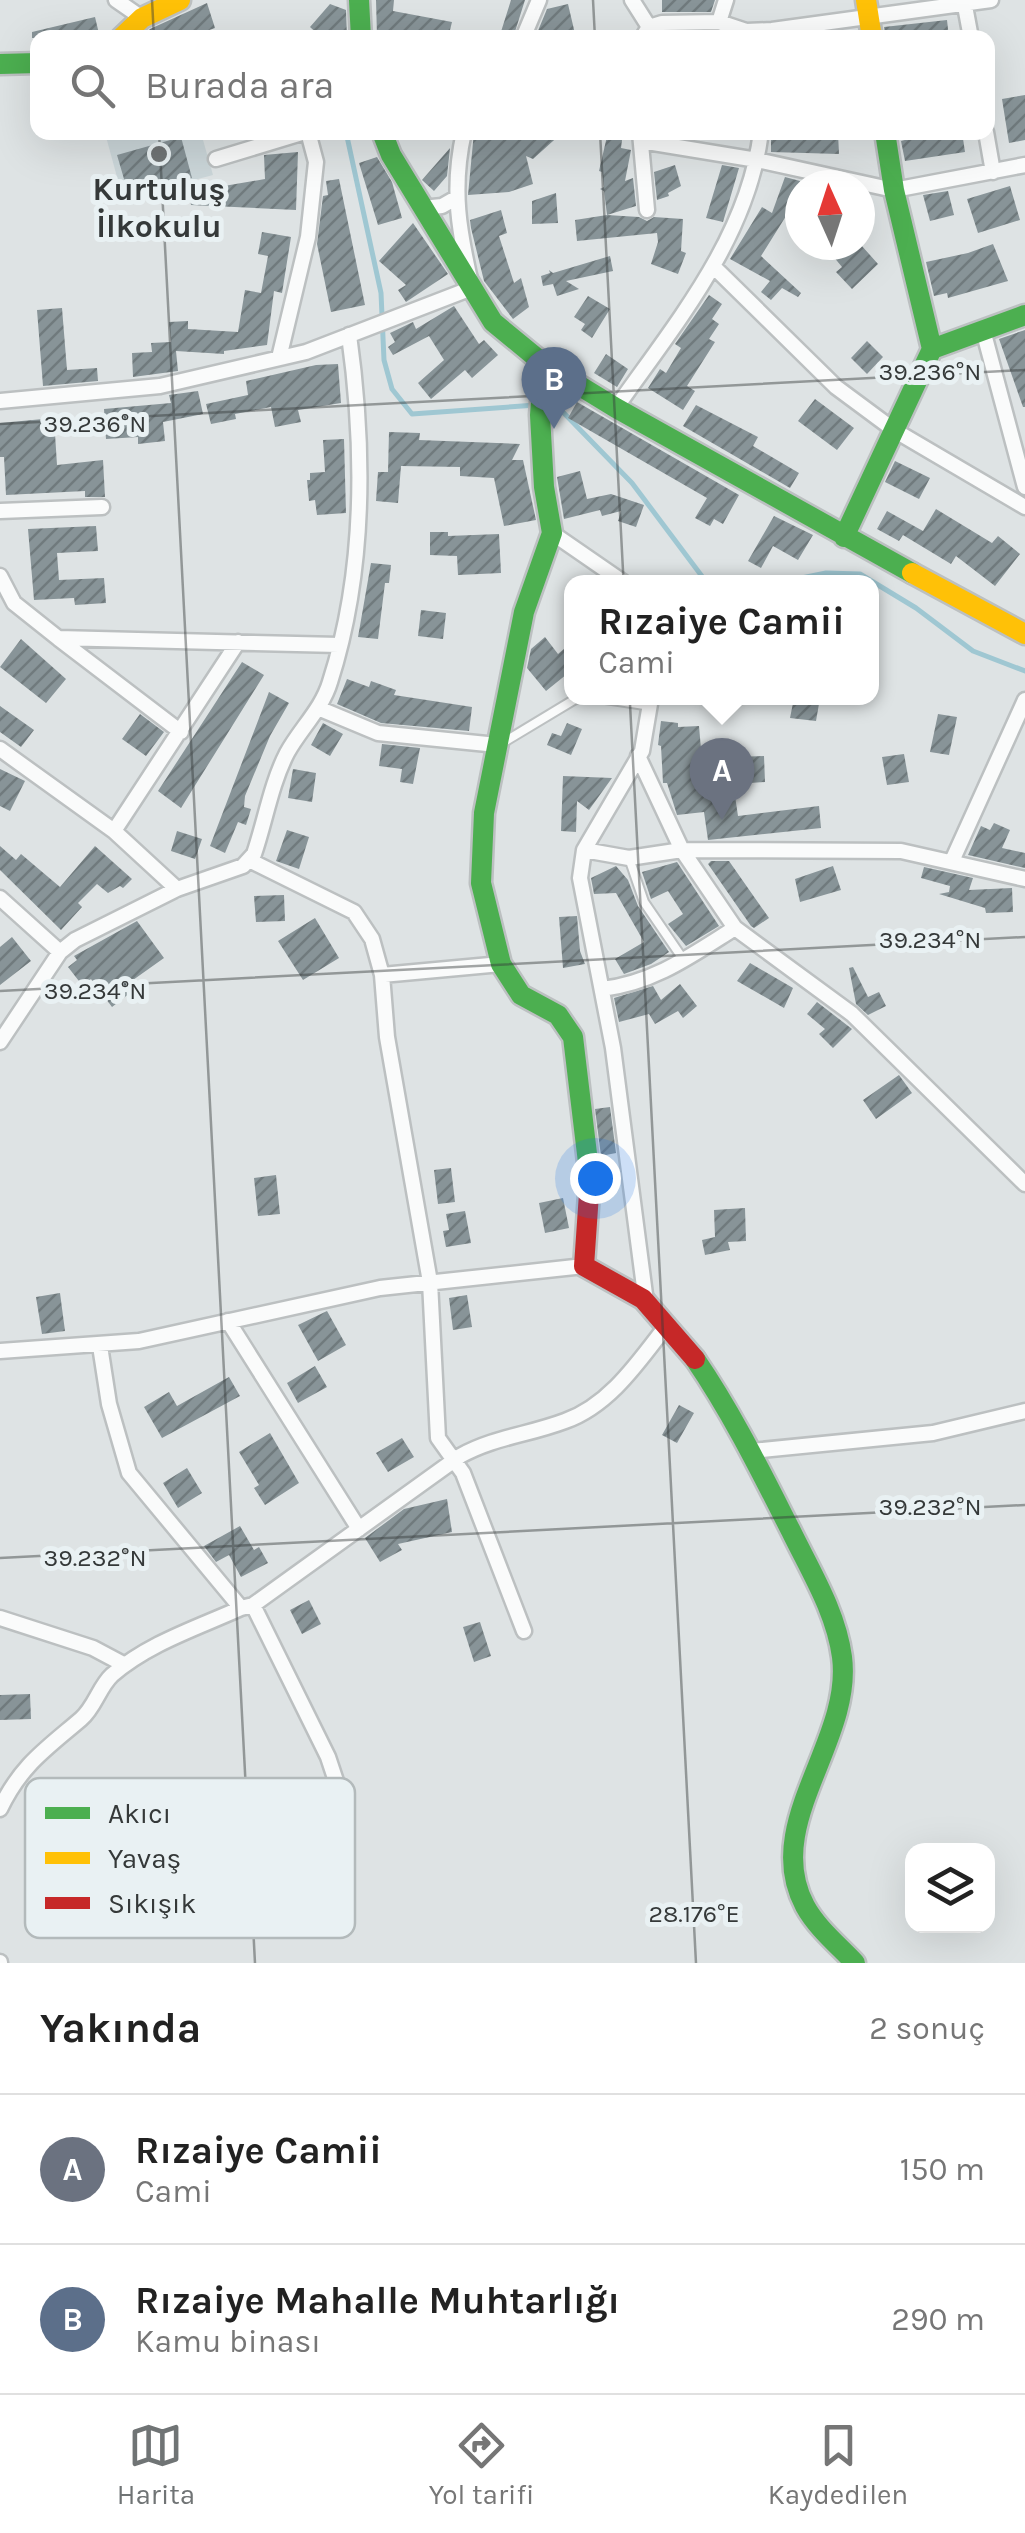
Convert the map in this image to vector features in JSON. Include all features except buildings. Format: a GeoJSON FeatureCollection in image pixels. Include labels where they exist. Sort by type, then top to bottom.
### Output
{"type":"FeatureCollection","features":[{"type":"Feature","properties":{"kind":"street"},"geometry":{"type":"LineString","coordinates":[[116,0],[142,18]]}},
{"type":"Feature","properties":{"kind":"street"},"geometry":{"type":"LineString","coordinates":[[129,30],[142,18],[180,0]]}},
{"type":"Feature","properties":{"kind":"street"},"geometry":{"type":"LineString","coordinates":[[359,0],[361,30]]}},
{"type":"Feature","properties":{"kind":"street"},"geometry":{"type":"LineString","coordinates":[[527,30],[540,0]]}},
{"type":"Feature","properties":{"kind":"street"},"geometry":{"type":"LineString","coordinates":[[632,0],[647,30]]}},
{"type":"Feature","properties":{"kind":"street"},"geometry":{"type":"LineString","coordinates":[[719,22],[726,0]]}},
{"type":"Feature","properties":{"kind":"street"},"geometry":{"type":"LineString","coordinates":[[786,30],[868,8],[965,6],[991,0]]}},
{"type":"Feature","properties":{"kind":"street"},"geometry":{"type":"LineString","coordinates":[[965,6],[969,30]]}},
{"type":"Feature","properties":{"kind":"street"},"geometry":{"type":"LineString","coordinates":[[654,30],[662,23],[719,22],[743,30]]}},
{"type":"Feature","properties":{"kind":"street"},"geometry":{"type":"LineString","coordinates":[[0,64],[30,62]]}},
{"type":"Feature","properties":{"kind":"street"},"geometry":{"type":"LineString","coordinates":[[216,159],[279,140]]}},
{"type":"Feature","properties":{"kind":"street"},"geometry":{"type":"LineString","coordinates":[[279,358],[308,237],[316,162],[309,140]]}},
{"type":"Feature","properties":{"kind":"street"},"geometry":{"type":"LineString","coordinates":[[385,140],[493,322],[544,364],[844,537],[1025,634]]}},
{"type":"Feature","properties":{"kind":"street"},"geometry":{"type":"LineString","coordinates":[[462,140],[456,169],[456,198],[472,288]]}},
{"type":"Feature","properties":{"kind":"street"},"geometry":{"type":"LineString","coordinates":[[640,140],[647,210]]}},
{"type":"Feature","properties":{"kind":"street"},"geometry":{"type":"LineString","coordinates":[[660,140],[894,190],[1025,165]]}},
{"type":"Feature","properties":{"kind":"street"},"geometry":{"type":"LineString","coordinates":[[616,408],[715,268],[757,160],[760,140]]}},
{"type":"Feature","properties":{"kind":"street"},"geometry":{"type":"LineString","coordinates":[[844,537],[932,349],[894,190],[887,140]]}},
{"type":"Feature","properties":{"kind":"street"},"geometry":{"type":"LineString","coordinates":[[987,140],[993,172]]}},
{"type":"Feature","properties":{"kind":"street"},"geometry":{"type":"LineString","coordinates":[[422,208],[442,206],[456,198]]}},
{"type":"Feature","properties":{"kind":"street"},"geometry":{"type":"LineString","coordinates":[[715,268],[836,386],[894,430],[1025,507]]}},
{"type":"Feature","properties":{"kind":"street"},"geometry":{"type":"LineString","coordinates":[[0,401],[160,386],[306,352],[472,288]]}},
{"type":"Feature","properties":{"kind":"street"},"geometry":{"type":"LineString","coordinates":[[932,349],[1025,315]]}},
{"type":"Feature","properties":{"kind":"street"},"geometry":{"type":"LineString","coordinates":[[984,330],[1020,447],[1025,487]]}},
{"type":"Feature","properties":{"kind":"street"},"geometry":{"type":"LineString","coordinates":[[0,1042],[60,952],[94,929],[178,888],[235,870],[250,860],[283,762],[331,680],[348,606],[361,474],[359,414],[349,335]]}},
{"type":"Feature","properties":{"kind":"street"},"geometry":{"type":"LineString","coordinates":[[544,364],[540,416],[544,487],[552,533],[524,612],[497,745],[484,813],[481,883],[501,964],[522,995],[558,1015],[573,1037],[590,1179],[584,1266]]}},
{"type":"Feature","properties":{"kind":"street"},"geometry":{"type":"LineString","coordinates":[[0,510],[102,507]]}},
{"type":"Feature","properties":{"kind":"street"},"geometry":{"type":"LineString","coordinates":[[552,533],[613,575]]}},
{"type":"Feature","properties":{"kind":"street"},"geometry":{"type":"LineString","coordinates":[[0,576],[14,603],[181,732]]}},
{"type":"Feature","properties":{"kind":"street"},"geometry":{"type":"LineString","coordinates":[[58,638],[339,644]]}},
{"type":"Feature","properties":{"kind":"street"},"geometry":{"type":"LineString","coordinates":[[114,831],[238,642]]}},
{"type":"Feature","properties":{"kind":"street"},"geometry":{"type":"LineString","coordinates":[[952,861],[1025,700]]}},
{"type":"Feature","properties":{"kind":"street"},"geometry":{"type":"LineString","coordinates":[[646,1302],[602,988],[581,896],[581,861],[638,756],[650,705]]}},
{"type":"Feature","properties":{"kind":"street"},"geometry":{"type":"LineString","coordinates":[[318,708],[378,734],[497,745]]}},
{"type":"Feature","properties":{"kind":"street"},"geometry":{"type":"LineString","coordinates":[[0,748],[114,831],[178,888]]}},
{"type":"Feature","properties":{"kind":"street"},"geometry":{"type":"LineString","coordinates":[[638,756],[682,850],[736,928],[852,1014],[1025,1184]]}},
{"type":"Feature","properties":{"kind":"street"},"geometry":{"type":"LineString","coordinates":[[584,850],[629,858],[682,850],[901,851],[1025,879]]}},
{"type":"Feature","properties":{"kind":"street"},"geometry":{"type":"LineString","coordinates":[[250,860],[354,912],[372,939],[382,975],[386,1037],[430,1282],[438,1438],[464,1473],[524,1631]]}},
{"type":"Feature","properties":{"kind":"street"},"geometry":{"type":"LineString","coordinates":[[0,898],[60,952]]}},
{"type":"Feature","properties":{"kind":"street"},"geometry":{"type":"LineString","coordinates":[[602,988],[650,978],[736,928]]}},
{"type":"Feature","properties":{"kind":"street"},"geometry":{"type":"LineString","coordinates":[[382,975],[501,964]]}},
{"type":"Feature","properties":{"kind":"street"},"geometry":{"type":"LineString","coordinates":[[0,1351],[139,1342],[380,1288],[584,1266],[646,1302],[692,1353],[751,1450],[832,1614],[839,1640],[841,1702],[800,1817],[792,1854],[793,1873],[805,1906],[855,1963]]}},
{"type":"Feature","properties":{"kind":"street"},"geometry":{"type":"LineString","coordinates":[[228,1322],[359,1529]]}},
{"type":"Feature","properties":{"kind":"street"},"geometry":{"type":"LineString","coordinates":[[0,1809],[28,1764],[46,1744],[83,1717],[108,1679],[125,1665],[143,1652],[247,1607],[454,1460],[486,1442],[570,1420],[614,1390],[667,1324]]}},
{"type":"Feature","properties":{"kind":"street"},"geometry":{"type":"LineString","coordinates":[[100,1346],[109,1404],[129,1473],[247,1607],[328,1757],[335,1778]]}},
{"type":"Feature","properties":{"kind":"street"},"geometry":{"type":"LineString","coordinates":[[751,1450],[934,1433],[1025,1410]]}},
{"type":"Feature","properties":{"kind":"street"},"geometry":{"type":"LineString","coordinates":[[0,1618],[93,1648],[125,1665]]}},
{"type":"Feature","properties":{"kind":"lane"},"geometry":{"type":"LineString","coordinates":[[497,745],[565,705]]}},
{"type":"Feature","properties":{"kind":"lane"},"geometry":{"type":"LineString","coordinates":[[629,858],[639,892],[684,960]]}},
{"type":"Feature","properties":{"kind":"shaded area","name":"Kurtuluş İlkokulu"},"geometry":{"type":"Polygon","coordinates":[[[107,140],[203,140],[213,175],[123,199],[107,140]]]}},
{"type":"Feature","properties":{"kind":"waterway"},"geometry":{"type":"LineString","coordinates":[[348,140],[381,293],[384,360],[392,389],[412,414],[536,405]]}},
{"type":"Feature","properties":{"kind":"waterway"},"geometry":{"type":"LineString","coordinates":[[547,406],[557,406],[632,483],[701,575]]}},
{"type":"Feature","properties":{"kind":"waterway"},"geometry":{"type":"LineString","coordinates":[[816,575],[862,575]]}},
{"type":"Feature","properties":{"kind":"waterway"},"geometry":{"type":"LineString","coordinates":[[879,586],[973,651],[1025,671]]}},
{"type":"Feature","properties":{"kind":"traffic: fast"},"geometry":{"type":"LineString","coordinates":[[359,0],[361,30]]}},
{"type":"Feature","properties":{"kind":"traffic: fast"},"geometry":{"type":"LineString","coordinates":[[0,64],[30,63]]}},
{"type":"Feature","properties":{"kind":"traffic: fast"},"geometry":{"type":"LineString","coordinates":[[385,140],[493,322],[544,364],[912,573]]}},
{"type":"Feature","properties":{"kind":"traffic: fast"},"geometry":{"type":"LineString","coordinates":[[844,537],[932,349],[894,190],[886,140]]}},
{"type":"Feature","properties":{"kind":"traffic: fast"},"geometry":{"type":"LineString","coordinates":[[932,349],[1025,315]]}},
{"type":"Feature","properties":{"kind":"traffic: fast"},"geometry":{"type":"LineString","coordinates":[[544,364],[540,415],[544,487],[552,533],[524,612],[484,813],[481,883],[501,964],[521,995],[558,1015],[573,1037],[590,1179]]}},
{"type":"Feature","properties":{"kind":"traffic: fast"},"geometry":{"type":"LineString","coordinates":[[695,1359],[769,1487],[822,1592],[839,1640],[842,1689],[835,1720],[800,1814],[794,1844],[794,1875],[810,1914],[855,1963]]}},
{"type":"Feature","properties":{"kind":"traffic: slow"},"geometry":{"type":"LineString","coordinates":[[129,30],[142,18],[180,0]]}},
{"type":"Feature","properties":{"kind":"traffic: slow"},"geometry":{"type":"LineString","coordinates":[[866,0],[871,30]]}},
{"type":"Feature","properties":{"kind":"traffic: slow"},"geometry":{"type":"LineString","coordinates":[[912,573],[1025,634]]}},
{"type":"Feature","properties":{"kind":"traffic: jam"},"geometry":{"type":"LineString","coordinates":[[590,1179],[584,1266],[643,1299],[695,1359]]}},
{"type":"Feature","properties":{"kind":"place","name":"Kurtuluş İlkokulu"},"geometry":{"type":"Point","coordinates":[159,154]}},
{"type":"Feature","properties":{"kind":"place","name":"Rızaiye Mahalle Muhtarlığı"},"geometry":{"type":"Point","coordinates":[554,429]}},
{"type":"Feature","properties":{"kind":"place","name":"Rızaiye Camii"},"geometry":{"type":"Point","coordinates":[722,820]}}]}
